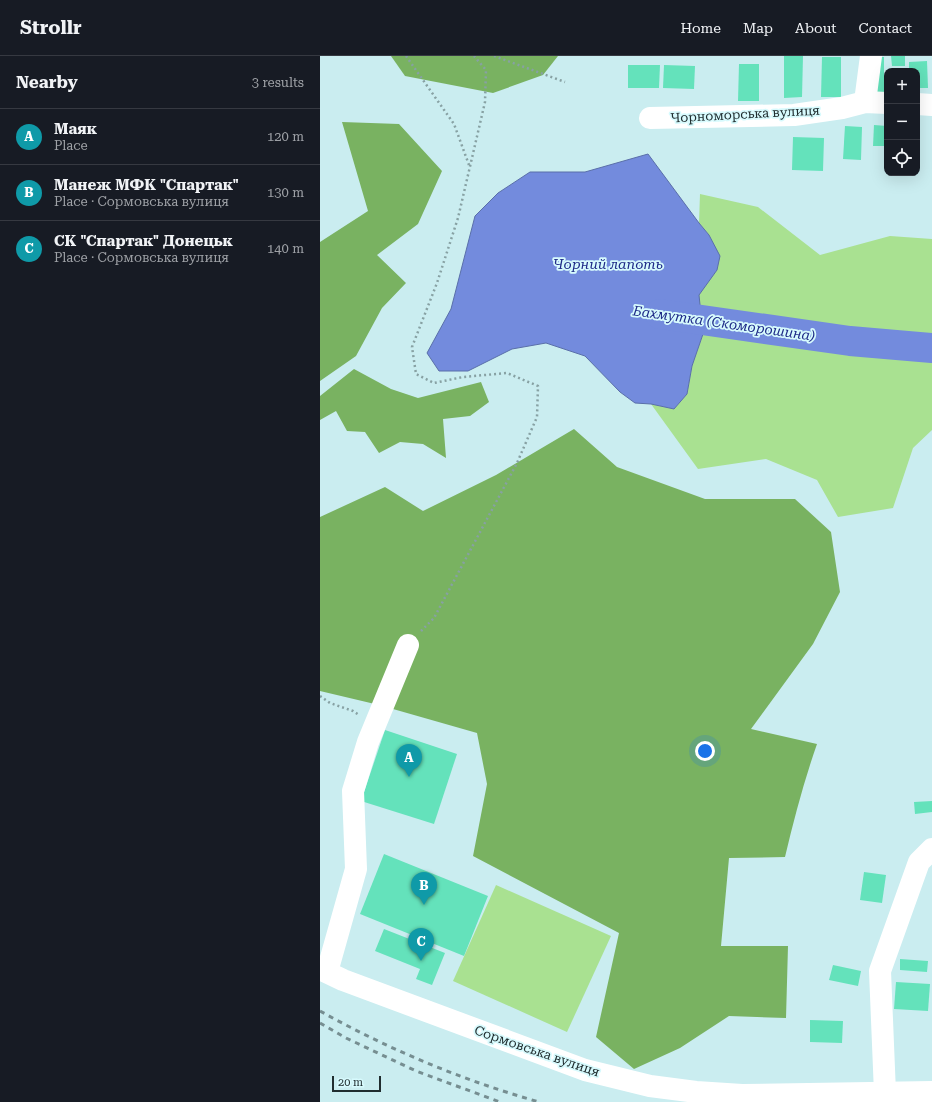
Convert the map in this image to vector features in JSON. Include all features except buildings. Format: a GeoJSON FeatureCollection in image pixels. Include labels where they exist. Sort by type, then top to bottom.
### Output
{"type":"FeatureCollection","features":[{"type":"Feature","properties":{"kind":"street"},"geometry":{"type":"LineString","coordinates":[[865,102],[870,56]]}},
{"type":"Feature","properties":{"kind":"street","name":"Чорноморська вулиця"},"geometry":{"type":"LineString","coordinates":[[650,118],[794,115],[842,108],[865,102],[884,103]]}},
{"type":"Feature","properties":{"kind":"street"},"geometry":{"type":"LineString","coordinates":[[920,104],[932,105]]}},
{"type":"Feature","properties":{"kind":"street"},"geometry":{"type":"LineString","coordinates":[[324,970],[356,869],[353,791],[374,726],[408,645]]}},
{"type":"Feature","properties":{"kind":"street"},"geometry":{"type":"LineString","coordinates":[[885,1093],[880,971],[919,862],[932,849]]}},
{"type":"Feature","properties":{"kind":"street","name":"Сормовська вулиця"},"geometry":{"type":"LineString","coordinates":[[324,970],[350,983],[585,1070],[650,1086],[696,1092],[742,1095],[932,1092]]}},
{"type":"Feature","properties":{"kind":"path"},"geometry":{"type":"LineString","coordinates":[[406,56],[454,124],[470,166]]}},
{"type":"Feature","properties":{"kind":"path"},"geometry":{"type":"LineString","coordinates":[[408,645],[434,618],[517,463],[537,417],[538,386],[507,373],[463,377],[434,383],[416,374],[412,347],[437,283],[458,218],[485,102],[486,70],[474,56]]}},
{"type":"Feature","properties":{"kind":"path"},"geometry":{"type":"LineString","coordinates":[[494,56],[565,82]]}},
{"type":"Feature","properties":{"kind":"path"},"geometry":{"type":"LineString","coordinates":[[320,696],[330,703],[353,711],[374,726]]}},
{"type":"Feature","properties":{"kind":"green space"},"geometry":{"type":"Polygon","coordinates":[[[391,56],[558,56],[543,75],[493,93],[405,76],[391,56]]]}},
{"type":"Feature","properties":{"kind":"green space"},"geometry":{"type":"Polygon","coordinates":[[[342,122],[399,124],[442,171],[418,224],[377,255],[406,283],[382,308],[356,356],[320,381],[320,242],[368,211],[342,122]]]}},
{"type":"Feature","properties":{"kind":"green space"},"geometry":{"type":"Polygon","coordinates":[[[700,194],[758,207],[820,255],[890,236],[932,239],[932,430],[913,448],[893,508],[838,517],[817,480],[766,459],[698,469],[651,404],[674,409],[687,394],[692,366],[703,334],[698,295],[717,270],[709,235],[699,223],[700,194]]]}},
{"type":"Feature","properties":{"kind":"green space"},"geometry":{"type":"Polygon","coordinates":[[[354,369],[391,389],[418,398],[481,382],[489,402],[470,416],[443,419],[446,458],[423,444],[400,442],[379,453],[365,432],[347,431],[336,411],[320,420],[320,396],[354,369]]]}},
{"type":"Feature","properties":{"kind":"green space"},"geometry":{"type":"Polygon","coordinates":[[[574,429],[617,467],[705,499],[795,499],[831,532],[840,592],[813,644],[751,729],[817,744],[785,857],[729,858],[721,946],[788,946],[786,1018],[729,1016],[680,1048],[634,1069],[596,1037],[619,933],[473,856],[487,784],[477,733],[379,705],[320,691],[320,517],[385,487],[423,511],[496,475],[574,429]]]}},
{"type":"Feature","properties":{"kind":"green space"},"geometry":{"type":"Polygon","coordinates":[[[496,885],[611,936],[567,1032],[453,981],[496,885]]]}},
{"type":"Feature","properties":{"kind":"water","name":"Чорний лапоть"},"geometry":{"type":"Polygon","coordinates":[[[648,154],[709,235],[720,256],[717,270],[699,295],[703,334],[692,366],[687,394],[674,409],[651,404],[635,403],[620,392],[585,356],[546,343],[512,349],[468,371],[439,371],[427,353],[451,309],[475,216],[498,193],[530,172],[585,172],[648,154]]]}},
{"type":"Feature","properties":{"kind":"waterway","name":"Бахмутка (Скоморошина)"},"geometry":{"type":"LineString","coordinates":[[660,314],[850,341],[932,348]]}},
{"type":"Feature","properties":{"kind":"railway"},"geometry":{"type":"LineString","coordinates":[[320,1011],[373,1039],[427,1063],[482,1084],[539,1102]]}},
{"type":"Feature","properties":{"kind":"railway"},"geometry":{"type":"LineString","coordinates":[[320,1023],[346,1038],[416,1071],[500,1102]]}},
{"type":"Feature","properties":{"kind":"place","name":"Маяк"},"geometry":{"type":"Point","coordinates":[409,777]}},
{"type":"Feature","properties":{"kind":"place","name":"Манеж МФК \"Спартак\""},"geometry":{"type":"Point","coordinates":[424,905]}},
{"type":"Feature","properties":{"kind":"place","name":"СК \"Спартак\" Донецьк"},"geometry":{"type":"Point","coordinates":[421,961]}}]}
